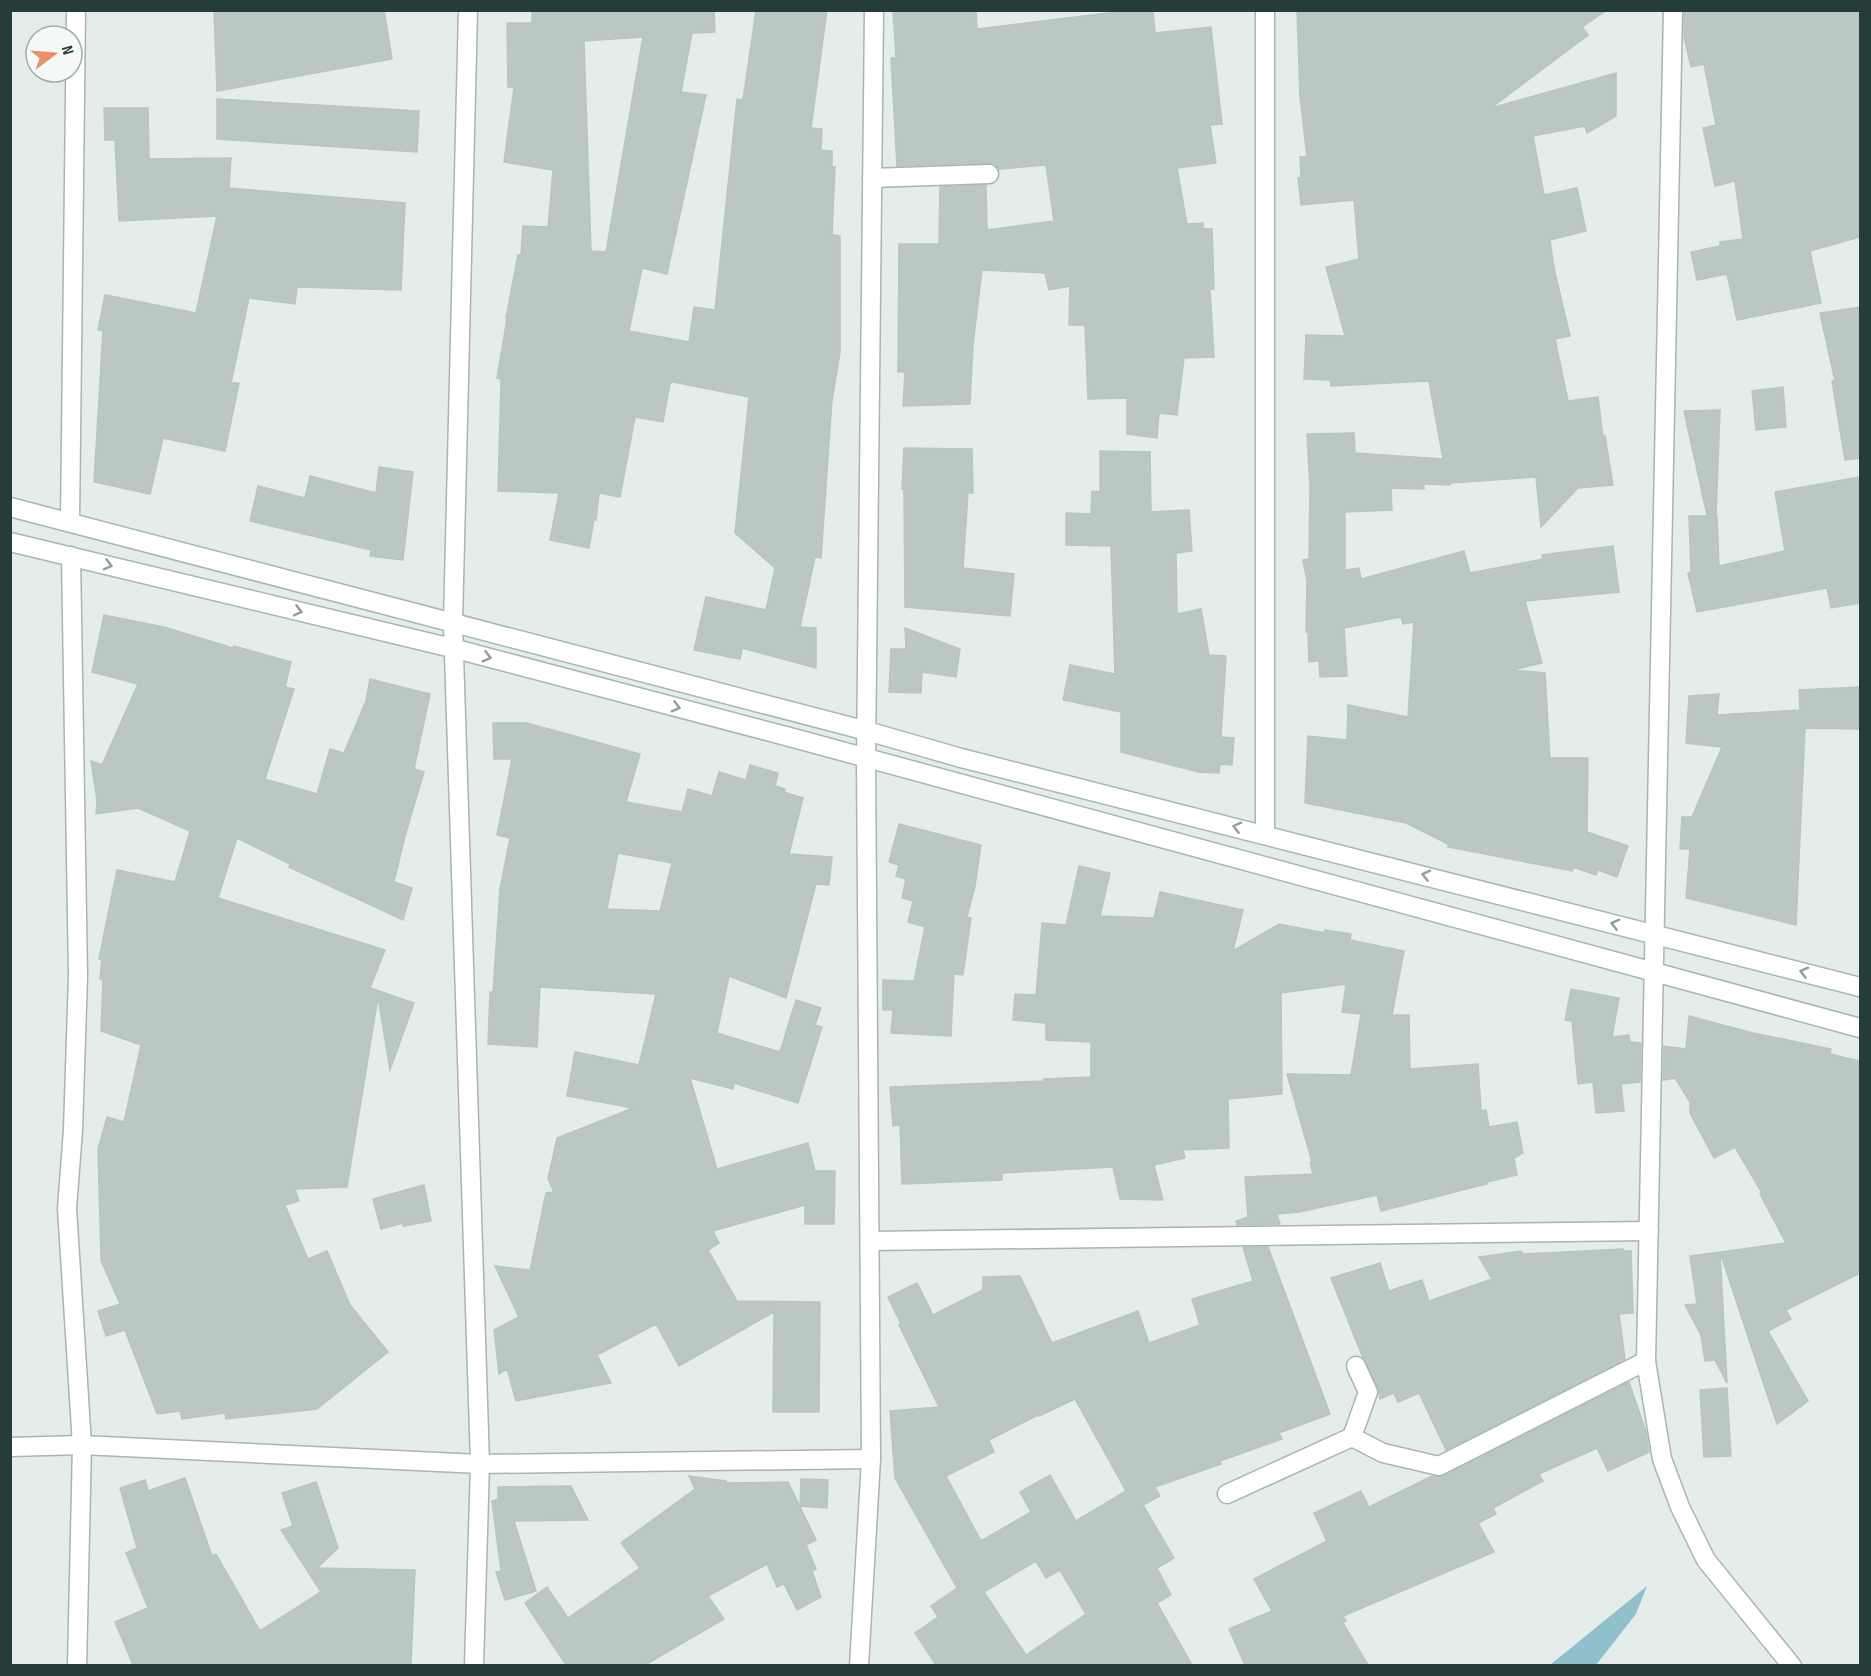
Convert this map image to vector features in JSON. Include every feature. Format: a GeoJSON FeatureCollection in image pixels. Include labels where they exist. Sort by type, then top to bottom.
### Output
{"type":"FeatureCollection","features":[{"type":"Feature","properties":{"kind":"street"},"geometry":{"type":"LineString","coordinates":[[70,522],[76,10]]}},
{"type":"Feature","properties":{"kind":"street"},"geometry":{"type":"LineString","coordinates":[[468,10],[453,623],[456,649],[480,1464],[474,1665]]}},
{"type":"Feature","properties":{"kind":"street"},"geometry":{"type":"LineString","coordinates":[[859,1665],[871,1459],[866,759],[874,10]]}},
{"type":"Feature","properties":{"kind":"street"},"geometry":{"type":"LineString","coordinates":[[1265,10],[1265,834]]}},
{"type":"Feature","properties":{"kind":"street"},"geometry":{"type":"LineString","coordinates":[[1673,10],[1646,1361],[1662,1459],[1680,1507],[1706,1560],[1792,1665]]}},
{"type":"Feature","properties":{"kind":"street"},"geometry":{"type":"LineString","coordinates":[[873,178],[989,174]]}},
{"type":"Feature","properties":{"kind":"street"},"geometry":{"type":"LineString","coordinates":[[10,507],[962,758],[1860,987]]}},
{"type":"Feature","properties":{"kind":"street"},"geometry":{"type":"LineString","coordinates":[[10,542],[456,649],[1860,1028]]}},
{"type":"Feature","properties":{"kind":"street"},"geometry":{"type":"LineString","coordinates":[[71,556],[78,976],[73,1130],[67,1208],[82,1445],[77,1665]]}},
{"type":"Feature","properties":{"kind":"street"},"geometry":{"type":"LineString","coordinates":[[870,1241],[1649,1231]]}},
{"type":"Feature","properties":{"kind":"street"},"geometry":{"type":"LineString","coordinates":[[1352,1437],[1383,1453],[1439,1466],[1646,1361]]}},
{"type":"Feature","properties":{"kind":"street"},"geometry":{"type":"LineString","coordinates":[[1227,1494],[1352,1437],[1368,1392],[1356,1366]]}},
{"type":"Feature","properties":{"kind":"street"},"geometry":{"type":"LineString","coordinates":[[10,1447],[82,1445],[480,1464],[871,1459]]}},
{"type":"Feature","properties":{"kind":"water"},"geometry":{"type":"Polygon","coordinates":[[[1647,1586],[1636,1614],[1596,1665],[1550,1665],[1647,1586]]]}},
{"type":"Feature","properties":{"kind":"building"},"geometry":{"type":"Polygon","coordinates":[[[214,10],[384,10],[392,59],[217,91],[214,10]]]}},
{"type":"Feature","properties":{"kind":"building"},"geometry":{"type":"Polygon","coordinates":[[[532,10],[714,10],[715,32],[692,33],[681,92],[706,95],[667,274],[642,268],[629,331],[689,342],[694,307],[715,310],[737,99],[743,100],[756,10],[827,10],[811,128],[822,129],[821,150],[832,151],[832,167],[835,167],[832,235],[840,236],[840,353],[832,400],[821,558],[815,557],[800,627],[816,628],[816,668],[742,648],[740,659],[694,650],[706,597],[766,610],[775,568],[735,533],[749,397],[670,383],[663,422],[635,417],[620,497],[599,493],[596,520],[594,519],[589,548],[550,540],[559,493],[498,491],[501,379],[497,378],[506,318],[518,255],[521,255],[523,226],[548,227],[553,170],[504,162],[514,87],[508,87],[507,23],[532,23],[532,10]],[[643,37],[584,41],[591,251],[606,252],[643,37]]]}},
{"type":"Feature","properties":{"kind":"building"},"geometry":{"type":"Polygon","coordinates":[[[893,10],[976,10],[977,29],[1133,10],[1153,10],[1155,33],[1211,27],[1222,124],[1210,125],[1216,163],[1177,168],[1187,224],[1203,223],[1203,229],[1212,229],[1214,289],[1210,289],[1214,357],[1184,358],[1177,415],[1159,413],[1157,438],[1127,434],[1127,398],[1088,399],[1085,325],[1069,325],[1070,286],[1049,290],[1045,273],[982,270],[973,345],[970,404],[903,406],[905,372],[898,372],[899,244],[939,244],[940,187],[986,185],[987,230],[1054,221],[1046,165],[999,169],[995,164],[989,163],[897,166],[891,58],[896,58],[893,10]]]}},
{"type":"Feature","properties":{"kind":"building"},"geometry":{"type":"Polygon","coordinates":[[[1297,10],[1607,10],[1582,27],[1588,35],[1491,108],[1616,73],[1616,116],[1587,133],[1585,126],[1533,136],[1544,195],[1577,188],[1586,231],[1550,240],[1570,336],[1555,339],[1568,401],[1598,397],[1613,485],[1578,488],[1541,527],[1536,477],[1450,483],[1450,485],[1424,484],[1424,489],[1391,488],[1392,510],[1345,512],[1345,570],[1359,568],[1361,579],[1464,551],[1470,573],[1543,559],[1542,555],[1613,546],[1619,592],[1525,601],[1542,663],[1512,670],[1545,673],[1550,758],[1588,758],[1587,832],[1628,846],[1617,877],[1598,870],[1596,875],[1573,867],[1572,871],[1448,847],[1448,844],[1406,823],[1305,803],[1308,736],[1347,740],[1348,705],[1408,717],[1414,622],[1403,624],[1401,617],[1344,628],[1347,676],[1320,677],[1319,661],[1309,662],[1308,632],[1306,632],[1307,581],[1303,560],[1309,559],[1310,488],[1307,434],[1354,433],[1355,453],[1443,459],[1429,381],[1331,386],[1330,380],[1304,379],[1306,335],[1345,336],[1326,267],[1359,259],[1354,200],[1301,205],[1298,178],[1301,178],[1300,157],[1307,157],[1300,96],[1297,10]]]}},
{"type":"Feature","properties":{"kind":"building"},"geometry":{"type":"Polygon","coordinates":[[[1684,10],[1860,10],[1860,237],[1810,251],[1821,303],[1737,320],[1727,274],[1697,280],[1691,252],[1720,246],[1720,242],[1743,239],[1735,181],[1715,186],[1703,128],[1716,125],[1704,64],[1691,67],[1684,37],[1684,10]]]}},
{"type":"Feature","properties":{"kind":"building"},"geometry":{"type":"Polygon","coordinates":[[[217,99],[419,111],[417,152],[217,139],[217,99]]]}},
{"type":"Feature","properties":{"kind":"building"},"geometry":{"type":"Polygon","coordinates":[[[104,108],[148,108],[149,159],[231,158],[229,188],[405,203],[401,290],[297,287],[295,304],[249,298],[231,383],[239,383],[225,451],[163,438],[150,494],[94,482],[103,331],[98,330],[105,295],[196,313],[217,216],[119,221],[115,140],[105,140],[104,108]]]}},
{"type":"Feature","properties":{"kind":"building"},"geometry":{"type":"Polygon","coordinates":[[[1860,307],[1860,458],[1845,460],[1832,381],[1835,381],[1820,313],[1860,307]]]}},
{"type":"Feature","properties":{"kind":"building"},"geometry":{"type":"Polygon","coordinates":[[[1783,387],[1786,427],[1756,430],[1752,391],[1783,387]]]}},
{"type":"Feature","properties":{"kind":"building"},"geometry":{"type":"Polygon","coordinates":[[[1720,410],[1716,515],[1707,515],[1684,411],[1720,410]]]}},
{"type":"Feature","properties":{"kind":"building"},"geometry":{"type":"Polygon","coordinates":[[[904,448],[972,449],[973,493],[968,493],[963,568],[1014,574],[1010,616],[905,607],[904,489],[902,489],[904,448]]]}},
{"type":"Feature","properties":{"kind":"building"},"geometry":{"type":"Polygon","coordinates":[[[1100,451],[1150,452],[1151,512],[1189,510],[1192,551],[1176,553],[1177,614],[1201,609],[1209,655],[1226,656],[1221,737],[1234,738],[1232,765],[1220,764],[1219,773],[1198,772],[1121,752],[1121,712],[1063,700],[1070,665],[1115,674],[1111,546],[1066,545],[1066,513],[1091,514],[1092,491],[1100,492],[1100,451]]]}},
{"type":"Feature","properties":{"kind":"building"},"geometry":{"type":"Polygon","coordinates":[[[379,467],[413,472],[403,560],[370,556],[371,550],[250,521],[258,486],[305,498],[310,476],[376,493],[379,467]]]}},
{"type":"Feature","properties":{"kind":"building"},"geometry":{"type":"Polygon","coordinates":[[[1860,477],[1860,603],[1831,608],[1827,588],[1697,612],[1688,573],[1691,573],[1689,516],[1717,516],[1719,566],[1785,551],[1775,492],[1860,477]]]}},
{"type":"Feature","properties":{"kind":"building"},"geometry":{"type":"Polygon","coordinates":[[[104,615],[164,627],[233,648],[234,646],[291,662],[285,687],[294,689],[265,779],[317,794],[330,749],[344,753],[366,701],[370,679],[430,694],[414,769],[424,772],[394,882],[412,888],[403,920],[289,867],[290,864],[237,838],[218,898],[385,950],[370,988],[414,1003],[390,1070],[378,997],[347,1187],[295,1189],[299,1201],[285,1205],[308,1259],[327,1251],[350,1305],[388,1352],[317,1409],[226,1419],[225,1413],[182,1419],[180,1411],[157,1414],[125,1330],[106,1336],[98,1311],[120,1304],[101,1260],[98,1149],[107,1117],[124,1122],[141,1045],[101,1031],[103,979],[100,979],[102,959],[99,959],[117,870],[175,882],[190,831],[138,808],[96,814],[97,800],[91,761],[102,765],[138,684],[92,672],[104,615]]]}},
{"type":"Feature","properties":{"kind":"building"},"geometry":{"type":"Polygon","coordinates":[[[905,628],[960,649],[956,677],[922,672],[921,693],[889,692],[891,649],[906,649],[905,628]]]}},
{"type":"Feature","properties":{"kind":"building"},"geometry":{"type":"Polygon","coordinates":[[[1860,687],[1860,729],[1805,728],[1796,925],[1686,898],[1690,849],[1680,849],[1682,817],[1692,817],[1722,747],[1686,743],[1689,696],[1719,694],[1717,715],[1800,710],[1799,690],[1860,687]]]}},
{"type":"Feature","properties":{"kind":"building"},"geometry":{"type":"Polygon","coordinates":[[[493,723],[527,723],[640,754],[626,802],[682,812],[688,789],[712,796],[719,772],[746,780],[750,765],[778,773],[775,786],[785,789],[784,792],[803,798],[789,854],[832,857],[829,885],[816,884],[786,998],[729,976],[717,1033],[780,1052],[796,1000],[821,1008],[815,1025],[822,1027],[798,1103],[734,1083],[733,1089],[690,1078],[717,1169],[808,1143],[815,1171],[835,1171],[834,1224],[805,1224],[805,1205],[713,1231],[719,1243],[708,1250],[737,1301],[820,1302],[819,1412],[773,1412],[774,1312],[679,1366],[656,1324],[597,1355],[611,1383],[516,1401],[507,1369],[499,1374],[494,1330],[519,1317],[495,1266],[530,1270],[546,1193],[554,1192],[548,1179],[557,1138],[633,1108],[567,1096],[575,1052],[639,1065],[656,994],[540,987],[537,1047],[488,1044],[490,992],[493,992],[500,889],[510,838],[497,835],[512,759],[494,759],[493,723]],[[618,853],[607,909],[660,911],[672,863],[618,853]]]}},
{"type":"Feature","properties":{"kind":"building"},"geometry":{"type":"Polygon","coordinates":[[[899,824],[981,845],[975,886],[967,917],[971,918],[963,975],[954,974],[951,1036],[891,1033],[893,1010],[883,1010],[883,980],[914,981],[925,927],[908,922],[913,901],[902,898],[906,879],[896,876],[899,865],[889,862],[899,824]]]}},
{"type":"Feature","properties":{"kind":"building"},"geometry":{"type":"Polygon","coordinates":[[[1079,866],[1110,873],[1100,916],[1154,918],[1160,892],[1243,910],[1233,951],[1279,924],[1325,933],[1325,930],[1351,934],[1350,940],[1404,951],[1392,1015],[1409,1015],[1410,1069],[1478,1064],[1481,1111],[1486,1110],[1489,1127],[1517,1122],[1523,1153],[1514,1158],[1517,1175],[1381,1211],[1377,1195],[1299,1212],[1277,1214],[1280,1224],[1237,1225],[1236,1221],[1248,1217],[1245,1177],[1313,1174],[1310,1162],[1312,1162],[1287,1074],[1351,1075],[1361,1014],[1342,1012],[1346,984],[1281,993],[1282,1094],[1228,1099],[1229,1148],[1183,1150],[1185,1158],[1154,1165],[1163,1200],[1120,1199],[1113,1167],[1002,1173],[1002,1180],[902,1184],[900,1125],[893,1126],[890,1087],[1091,1077],[1091,1042],[1046,1040],[1046,1023],[1013,1020],[1015,994],[1036,995],[1042,923],[1066,925],[1079,866]]]}},
{"type":"Feature","properties":{"kind":"building"},"geometry":{"type":"Polygon","coordinates":[[[1571,989],[1619,998],[1612,1037],[1629,1035],[1630,1042],[1641,1043],[1640,1082],[1621,1084],[1624,1111],[1596,1113],[1593,1082],[1578,1084],[1572,1021],[1565,1020],[1571,989]]]}},
{"type":"Feature","properties":{"kind":"building"},"geometry":{"type":"Polygon","coordinates":[[[1689,1016],[1753,1033],[1831,1049],[1830,1054],[1860,1061],[1860,1273],[1786,1310],[1791,1319],[1768,1331],[1808,1401],[1777,1424],[1720,1252],[1786,1243],[1760,1194],[1762,1193],[1735,1147],[1714,1158],[1690,1113],[1690,1102],[1675,1078],[1663,1080],[1664,1046],[1686,1049],[1689,1016]]]}},
{"type":"Feature","properties":{"kind":"building"},"geometry":{"type":"Polygon","coordinates":[[[424,1185],[431,1221],[403,1226],[403,1223],[381,1229],[373,1199],[424,1185]]]}},
{"type":"Feature","properties":{"kind":"building"},"geometry":{"type":"Polygon","coordinates":[[[1243,1247],[1268,1247],[1330,1414],[1279,1433],[1282,1439],[1220,1461],[1221,1464],[1155,1487],[1160,1496],[1143,1505],[1174,1558],[1157,1568],[1171,1595],[1157,1603],[1192,1665],[936,1665],[915,1633],[938,1617],[931,1606],[957,1588],[895,1478],[890,1411],[939,1407],[888,1297],[917,1283],[933,1315],[983,1290],[983,1277],[1020,1276],[1052,1343],[1138,1311],[1149,1343],[1200,1325],[1192,1299],[1253,1281],[1243,1247]],[[1075,1399],[989,1440],[994,1452],[946,1476],[981,1541],[1031,1512],[1020,1492],[1050,1475],[1076,1521],[1126,1491],[1075,1399]],[[1036,1561],[984,1592],[1026,1655],[1086,1614],[1060,1570],[1046,1578],[1036,1561]]]}},
{"type":"Feature","properties":{"kind":"building"},"geometry":{"type":"Polygon","coordinates":[[[1623,1249],[1623,1251],[1631,1251],[1633,1313],[1619,1314],[1625,1359],[1446,1450],[1419,1393],[1398,1402],[1394,1393],[1380,1399],[1378,1387],[1363,1358],[1331,1278],[1380,1263],[1389,1291],[1422,1280],[1429,1301],[1492,1279],[1479,1257],[1521,1251],[1523,1254],[1623,1249]]]}},
{"type":"Feature","properties":{"kind":"building"},"geometry":{"type":"Polygon","coordinates":[[[1720,1252],[1727,1383],[1715,1360],[1705,1361],[1701,1335],[1685,1305],[1697,1304],[1690,1256],[1720,1252]]]}},
{"type":"Feature","properties":{"kind":"building"},"geometry":{"type":"Polygon","coordinates":[[[1629,1382],[1646,1432],[1649,1452],[1608,1471],[1597,1448],[1539,1474],[1543,1481],[1493,1508],[1496,1514],[1478,1523],[1494,1552],[1343,1616],[1346,1621],[1343,1623],[1368,1665],[1245,1665],[1229,1629],[1272,1611],[1254,1579],[1327,1541],[1314,1513],[1361,1491],[1369,1507],[1432,1476],[1444,1476],[1629,1382]]]}},
{"type":"Feature","properties":{"kind":"building"},"geometry":{"type":"Polygon","coordinates":[[[1727,1388],[1731,1456],[1704,1457],[1700,1390],[1727,1388]]]}},
{"type":"Feature","properties":{"kind":"building"},"geometry":{"type":"Polygon","coordinates":[[[689,1476],[727,1483],[788,1482],[816,1540],[806,1545],[816,1569],[812,1571],[821,1597],[797,1610],[784,1584],[777,1587],[767,1564],[708,1596],[724,1619],[645,1665],[566,1665],[525,1603],[547,1587],[568,1618],[640,1568],[621,1543],[695,1489],[689,1476]]]}},
{"type":"Feature","properties":{"kind":"building"},"geometry":{"type":"Polygon","coordinates":[[[185,1478],[212,1556],[216,1554],[260,1631],[321,1592],[281,1530],[293,1526],[282,1493],[316,1482],[338,1548],[317,1568],[415,1570],[411,1665],[133,1665],[115,1622],[148,1608],[126,1553],[137,1548],[120,1488],[145,1480],[148,1491],[185,1478]]]}},
{"type":"Feature","properties":{"kind":"building"},"geometry":{"type":"Polygon","coordinates":[[[801,1479],[828,1480],[827,1508],[800,1506],[801,1479]]]}},
{"type":"Feature","properties":{"kind":"building"},"geometry":{"type":"Polygon","coordinates":[[[571,1486],[588,1520],[514,1521],[536,1591],[505,1600],[496,1572],[501,1571],[492,1501],[498,1499],[498,1487],[571,1486]]]}}]}
